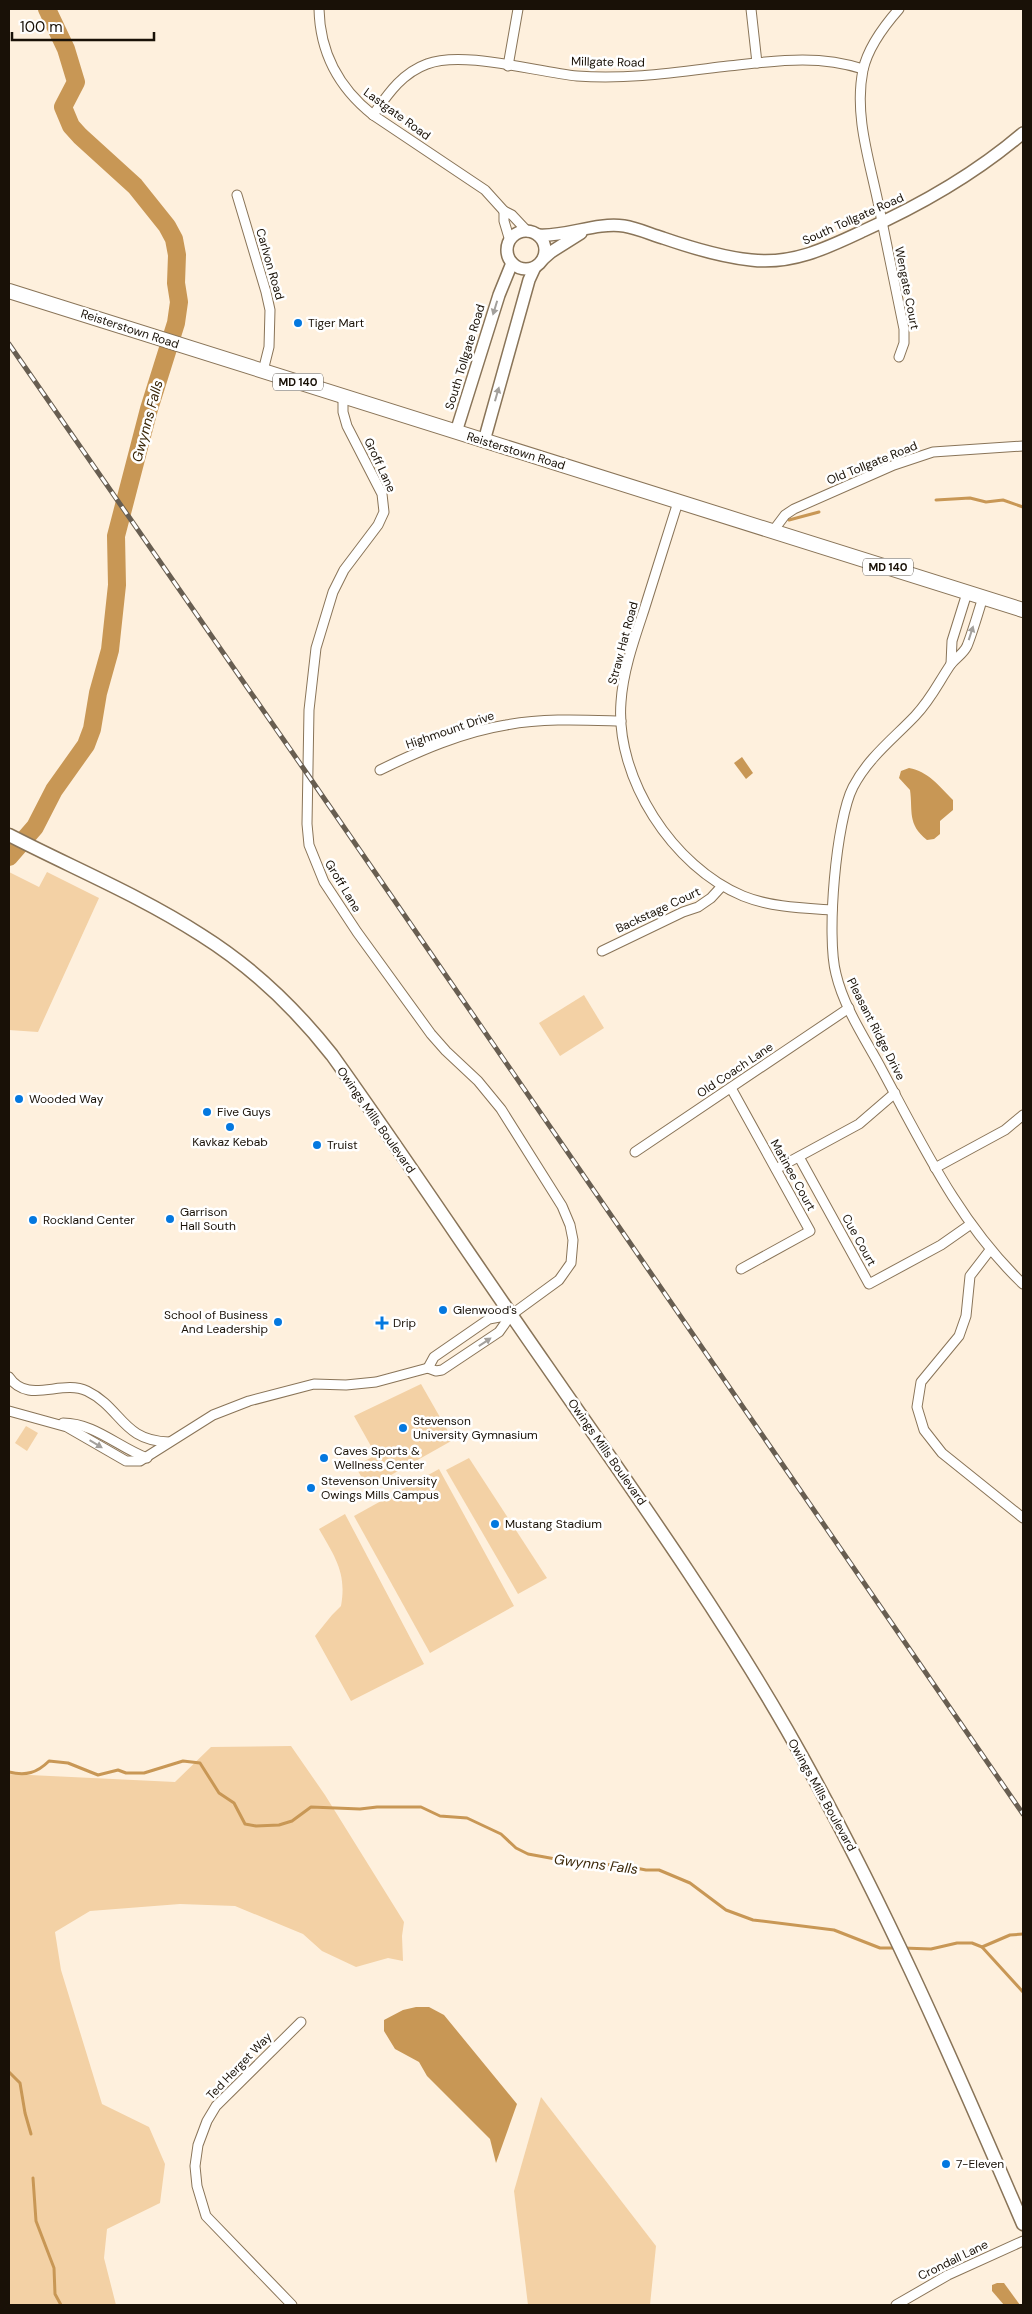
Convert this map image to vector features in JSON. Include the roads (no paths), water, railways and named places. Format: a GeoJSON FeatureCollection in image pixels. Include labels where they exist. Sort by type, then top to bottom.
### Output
{"type":"FeatureCollection","features":[{"type":"Feature","properties":{"kind":"main road","name":"Reisterstown Road"},"geometry":{"type":"LineString","coordinates":[[9,291],[1023,610]]}},
{"type":"Feature","properties":{"kind":"main road","name":"Owings Mills Boulevard"},"geometry":{"type":"LineString","coordinates":[[9,835],[162,912],[201,934],[238,960],[285,1002],[314,1033],[340,1067],[643,1502],[721,1622],[790,1737],[907,1960],[968,2093],[1023,2224]]}},
{"type":"Feature","properties":{"kind":"street","name":"Lastgate Road"},"geometry":{"type":"LineString","coordinates":[[319,9],[322,40],[334,72],[357,102],[485,190],[504,211],[512,215],[533,233]]}},
{"type":"Feature","properties":{"kind":"street"},"geometry":{"type":"LineString","coordinates":[[508,66],[518,9]]}},
{"type":"Feature","properties":{"kind":"street"},"geometry":{"type":"LineString","coordinates":[[751,9],[757,63]]}},
{"type":"Feature","properties":{"kind":"street"},"geometry":{"type":"LineString","coordinates":[[863,69],[877,38],[899,9]]}},
{"type":"Feature","properties":{"kind":"street","name":"Millgate Road"},"geometry":{"type":"LineString","coordinates":[[374,115],[394,86],[402,78],[427,64],[456,59],[550,73],[611,77],[654,75],[788,59],[818,60],[846,64],[863,69]]}},
{"type":"Feature","properties":{"kind":"street","name":"Wengate Court"},"geometry":{"type":"LineString","coordinates":[[863,69],[860,114],[904,329],[904,343],[899,357]]}},
{"type":"Feature","properties":{"kind":"street","name":"South Tollgate Road"},"geometry":{"type":"LineString","coordinates":[[533,233],[559,235],[609,225],[624,226],[707,252],[745,260],[772,261],[807,255],[924,202],[955,184],[998,154],[1023,133]]}},
{"type":"Feature","properties":{"kind":"street","name":"Carlvon Road"},"geometry":{"type":"LineString","coordinates":[[237,195],[270,310],[269,347],[263,371]]}},
{"type":"Feature","properties":{"kind":"street"},"geometry":{"type":"LineString","coordinates":[[504,211],[504,221],[510,241],[508,252],[512,263],[521,268],[539,263]]}},
{"type":"Feature","properties":{"kind":"street","name":"South Tollgate Road"},"geometry":{"type":"LineString","coordinates":[[539,263],[587,229]]}},
{"type":"Feature","properties":{"kind":"street"},"geometry":{"type":"LineString","coordinates":[[484,441],[529,280],[539,263],[545,246],[533,233],[516,234],[510,241]]}},
{"type":"Feature","properties":{"kind":"street","name":"South Tollgate Road"},"geometry":{"type":"LineString","coordinates":[[456,432],[499,295],[512,263]]}},
{"type":"Feature","properties":{"kind":"street","name":"Groff Lane"},"geometry":{"type":"LineString","coordinates":[[343,397],[342,412],[347,426],[382,494],[384,512],[378,525],[344,570],[333,592],[316,648],[308,710],[307,824],[309,845],[324,882],[352,924],[431,1034],[478,1081],[501,1109],[568,1219],[573,1248],[568,1269],[559,1280],[511,1314]]}},
{"type":"Feature","properties":{"kind":"street","name":"Old Tollgate Road"},"geometry":{"type":"LineString","coordinates":[[773,531],[785,515],[794,509],[912,458],[954,449],[1023,446]]}},
{"type":"Feature","properties":{"kind":"street","name":"Straw Hat Road"},"geometry":{"type":"LineString","coordinates":[[678,502],[633,645],[623,687],[621,721],[629,765],[648,806],[676,847],[703,873],[722,886],[764,902],[832,910]]}},
{"type":"Feature","properties":{"kind":"street"},"geometry":{"type":"LineString","coordinates":[[952,664],[952,641],[967,592]]}},
{"type":"Feature","properties":{"kind":"street","name":"Pleasant Ridge Drive"},"geometry":{"type":"LineString","coordinates":[[983,597],[966,648],[952,664],[929,700],[878,751],[861,772],[852,789],[844,811],[832,910],[833,955],[835,973],[849,1008],[935,1168],[990,1250],[1023,1284]]}},
{"type":"Feature","properties":{"kind":"street","name":"Highmount Drive"},"geometry":{"type":"LineString","coordinates":[[380,770],[452,740],[506,725],[569,720],[621,721]]}},
{"type":"Feature","properties":{"kind":"street","name":"Backstage Court"},"geometry":{"type":"LineString","coordinates":[[602,950],[683,912],[698,907],[711,898],[722,886]]}},
{"type":"Feature","properties":{"kind":"street","name":"Old Coach Lane"},"geometry":{"type":"LineString","coordinates":[[635,1152],[849,1008]]}},
{"type":"Feature","properties":{"kind":"street","name":"Matinee Court"},"geometry":{"type":"LineString","coordinates":[[731,1088],[810,1232],[741,1269]]}},
{"type":"Feature","properties":{"kind":"street"},"geometry":{"type":"LineString","coordinates":[[776,1169],[859,1124],[895,1093]]}},
{"type":"Feature","properties":{"kind":"street"},"geometry":{"type":"LineString","coordinates":[[935,1168],[1005,1130],[1023,1115]]}},
{"type":"Feature","properties":{"kind":"street","name":"Cue Court"},"geometry":{"type":"LineString","coordinates":[[799,1157],[869,1284],[941,1245],[971,1224]]}},
{"type":"Feature","properties":{"kind":"street"},"geometry":{"type":"LineString","coordinates":[[990,1250],[970,1276],[966,1316],[959,1336],[921,1382],[916,1407],[924,1430],[942,1453],[1023,1518]]}},
{"type":"Feature","properties":{"kind":"street"},"geometry":{"type":"LineString","coordinates":[[428,1368],[434,1357],[489,1319],[511,1314]]}},
{"type":"Feature","properties":{"kind":"street"},"geometry":{"type":"LineString","coordinates":[[9,1411],[79,1433],[129,1462],[140,1462],[213,1415],[249,1401],[314,1384],[346,1385],[376,1382],[428,1368],[436,1371],[442,1370],[500,1332],[511,1314]]}},
{"type":"Feature","properties":{"kind":"street"},"geometry":{"type":"LineString","coordinates":[[453,1344],[462,1358]]}},
{"type":"Feature","properties":{"kind":"street"},"geometry":{"type":"LineString","coordinates":[[9,1377],[12,1382],[25,1390],[42,1391],[72,1386],[87,1391],[105,1404],[132,1432],[156,1442],[170,1442]]}},
{"type":"Feature","properties":{"kind":"street","name":"Ted Herget Way"},"geometry":{"type":"LineString","coordinates":[[292,2305],[206,2216],[197,2186],[194,2166],[198,2145],[207,2121],[216,2106],[301,2022]]}},
{"type":"Feature","properties":{"kind":"street","name":"Crondall Lane"},"geometry":{"type":"LineString","coordinates":[[896,2305],[948,2275],[1023,2241]]}},
{"type":"Feature","properties":{"kind":"waterway","name":"Gwynns Falls"},"geometry":{"type":"LineString","coordinates":[[9,857],[35,827],[54,790],[86,745],[92,729],[98,693],[110,650],[117,585],[116,536],[149,409],[176,323],[179,302],[176,283],[177,255],[174,239],[167,226],[135,186],[71,126],[63,107],[76,82],[66,49],[47,9]]}},
{"type":"Feature","properties":{"kind":"waterway"},"geometry":{"type":"LineString","coordinates":[[936,500],[970,498],[986,502],[1003,500],[1023,507]]}},
{"type":"Feature","properties":{"kind":"waterway"},"geometry":{"type":"LineString","coordinates":[[789,520],[819,512]]}},
{"type":"Feature","properties":{"kind":"waterway","name":"Gwynns Falls"},"geometry":{"type":"LineString","coordinates":[[9,1772],[21,1774],[36,1771],[49,1761],[68,1763],[98,1775],[118,1770],[126,1773],[144,1773],[183,1761],[200,1763],[219,1793],[234,1803],[245,1824],[256,1826],[279,1825],[292,1821],[311,1807],[360,1809],[421,1807],[440,1816],[467,1818],[501,1834],[516,1848],[528,1854],[594,1866],[615,1864],[646,1870],[659,1870],[690,1883],[726,1910],[753,1920],[834,1930],[880,1948],[896,1948]]}},
{"type":"Feature","properties":{"kind":"waterway"},"geometry":{"type":"LineString","coordinates":[[982,1947],[1010,1935],[1023,1934]]}},
{"type":"Feature","properties":{"kind":"waterway","name":"Gwynns Falls"},"geometry":{"type":"LineString","coordinates":[[903,1948],[931,1949],[957,1943],[972,1943],[982,1947],[1023,1992]]}},
{"type":"Feature","properties":{"kind":"waterway"},"geometry":{"type":"LineString","coordinates":[[9,2072],[20,2083],[31,2134]]}},
{"type":"Feature","properties":{"kind":"waterway"},"geometry":{"type":"LineString","coordinates":[[33,2178],[36,2221],[54,2268],[55,2294],[61,2305]]}},
{"type":"Feature","properties":{"kind":"railway"},"geometry":{"type":"LineString","coordinates":[[9,344],[1023,1814]]}},
{"type":"Feature","properties":{"kind":"place","name":"Tiger Mart"},"geometry":{"type":"Point","coordinates":[298,323]}},
{"type":"Feature","properties":{"kind":"place","name":"Wooded Way"},"geometry":{"type":"Point","coordinates":[19,1099]}},
{"type":"Feature","properties":{"kind":"place","name":"Five Guys"},"geometry":{"type":"Point","coordinates":[207,1112]}},
{"type":"Feature","properties":{"kind":"place","name":"Kavkaz Kebab"},"geometry":{"type":"Point","coordinates":[230,1127]}},
{"type":"Feature","properties":{"kind":"place","name":"Truist"},"geometry":{"type":"Point","coordinates":[317,1145]}},
{"type":"Feature","properties":{"kind":"place","name":"Garrison Hall South"},"geometry":{"type":"Point","coordinates":[170,1219]}},
{"type":"Feature","properties":{"kind":"place","name":"Rockland Center"},"geometry":{"type":"Point","coordinates":[33,1220]}},
{"type":"Feature","properties":{"kind":"place","name":"Glenwood's"},"geometry":{"type":"Point","coordinates":[443,1310]}},
{"type":"Feature","properties":{"kind":"place","name":"School of Business And Leadership"},"geometry":{"type":"Point","coordinates":[278,1322]}},
{"type":"Feature","properties":{"kind":"place","name":"Drip"},"geometry":{"type":"Point","coordinates":[382,1323]}},
{"type":"Feature","properties":{"kind":"place","name":"Stevenson University Gymnasium"},"geometry":{"type":"Point","coordinates":[403,1428]}},
{"type":"Feature","properties":{"kind":"place","name":"Caves Sports & Wellness Center"},"geometry":{"type":"Point","coordinates":[324,1458]}},
{"type":"Feature","properties":{"kind":"place","name":"Stevenson University Owings Mills Campus"},"geometry":{"type":"Point","coordinates":[311,1488]}},
{"type":"Feature","properties":{"kind":"place","name":"Mustang Stadium"},"geometry":{"type":"Point","coordinates":[495,1524]}},
{"type":"Feature","properties":{"kind":"place","name":"7-Eleven"},"geometry":{"type":"Point","coordinates":[946,2164]}}]}
